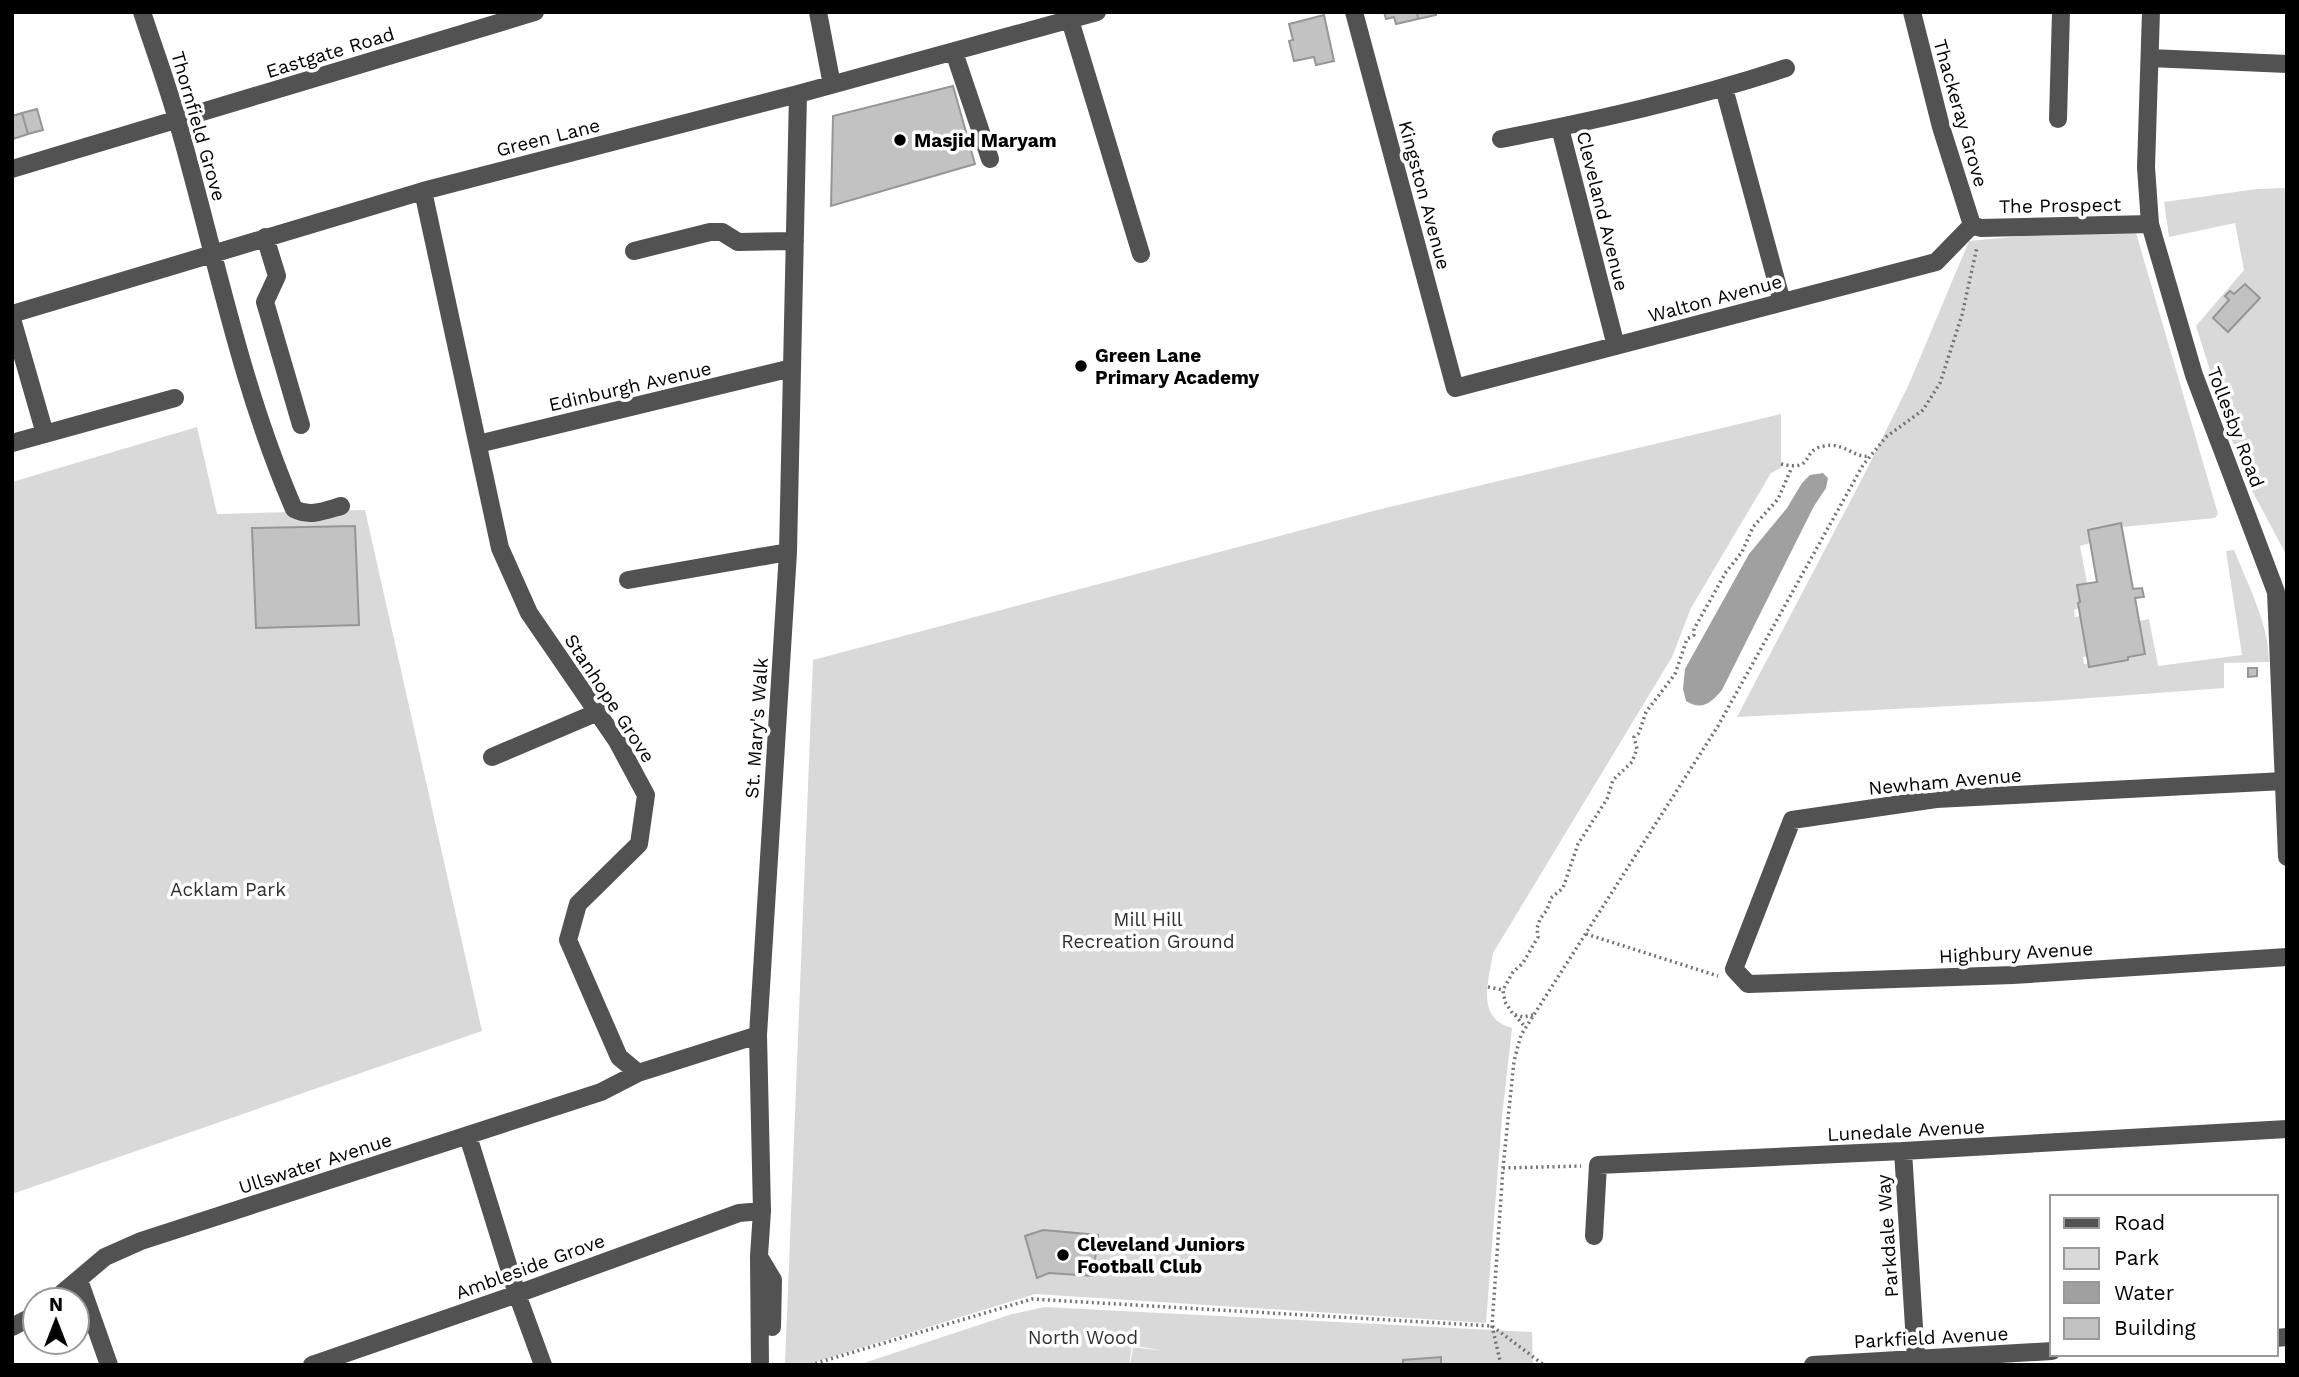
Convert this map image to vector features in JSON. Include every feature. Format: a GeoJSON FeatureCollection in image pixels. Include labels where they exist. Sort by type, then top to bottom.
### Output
{"type":"FeatureCollection","features":[{"type":"Feature","properties":{"kind":"street","name":"Thornfield Grove"},"geometry":{"type":"LineString","coordinates":[[142,12],[178,121],[223,296],[264,434],[294,509],[303,514],[313,514],[341,506]]}},
{"type":"Feature","properties":{"kind":"street","name":"Eastgate Road"},"geometry":{"type":"LineString","coordinates":[[12,169],[536,12]]}},
{"type":"Feature","properties":{"kind":"street"},"geometry":{"type":"LineString","coordinates":[[818,12],[832,85]]}},
{"type":"Feature","properties":{"kind":"street","name":"Green Lane"},"geometry":{"type":"LineString","coordinates":[[12,314],[422,191],[832,85],[1097,12]]}},
{"type":"Feature","properties":{"kind":"street","name":"Kingston Avenue"},"geometry":{"type":"LineString","coordinates":[[1354,12],[1455,388]]}},
{"type":"Feature","properties":{"kind":"street","name":"Thackeray Grove"},"geometry":{"type":"LineString","coordinates":[[1912,12],[1941,127],[1976,227]]}},
{"type":"Feature","properties":{"kind":"street"},"geometry":{"type":"LineString","coordinates":[[2057,119],[2061,12]]}},
{"type":"Feature","properties":{"kind":"street","name":"Tollesby Road"},"geometry":{"type":"LineString","coordinates":[[2151,12],[2146,167],[2150,224],[2194,375],[2276,592],[2287,857]]}},
{"type":"Feature","properties":{"kind":"street"},"geometry":{"type":"LineString","coordinates":[[1070,20],[1141,254]]}},
{"type":"Feature","properties":{"kind":"street"},"geometry":{"type":"LineString","coordinates":[[954,52],[990,159]]}},
{"type":"Feature","properties":{"kind":"street"},"geometry":{"type":"LineString","coordinates":[[2150,58],[2287,64]]}},
{"type":"Feature","properties":{"kind":"street"},"geometry":{"type":"LineString","coordinates":[[1501,139],[1560,128],[1724,88],[1786,68]]}},
{"type":"Feature","properties":{"kind":"street"},"geometry":{"type":"LineString","coordinates":[[1724,88],[1782,302]]}},
{"type":"Feature","properties":{"kind":"street","name":"St. Mary's Walk"},"geometry":{"type":"LineString","coordinates":[[760,1359],[759,1256],[762,1211],[758,1035],[788,552],[798,94]]}},
{"type":"Feature","properties":{"kind":"street","name":"Cleveland Avenue"},"geometry":{"type":"LineString","coordinates":[[1560,128],[1616,346]]}},
{"type":"Feature","properties":{"kind":"street","name":"Stanhope Grove"},"geometry":{"type":"LineString","coordinates":[[422,191],[500,548],[529,613],[617,741],[646,795],[639,844],[578,904],[568,940],[619,1057],[638,1073]]}},
{"type":"Feature","properties":{"kind":"street","name":"The Prospect"},"geometry":{"type":"LineString","coordinates":[[1976,227],[2150,224]]}},
{"type":"Feature","properties":{"kind":"street","name":"Walton Avenue"},"geometry":{"type":"LineString","coordinates":[[1455,388],[1936,262],[1976,227]]}},
{"type":"Feature","properties":{"kind":"street"},"geometry":{"type":"LineString","coordinates":[[634,251],[710,232],[722,232],[738,242],[795,241]]}},
{"type":"Feature","properties":{"kind":"street"},"geometry":{"type":"LineString","coordinates":[[265,237],[277,276],[265,302],[301,425]]}},
{"type":"Feature","properties":{"kind":"street"},"geometry":{"type":"LineString","coordinates":[[12,320],[45,434]]}},
{"type":"Feature","properties":{"kind":"street","name":"Edinburgh Avenue"},"geometry":{"type":"LineString","coordinates":[[478,444],[792,368]]}},
{"type":"Feature","properties":{"kind":"street"},"geometry":{"type":"LineString","coordinates":[[12,443],[175,398]]}},
{"type":"Feature","properties":{"kind":"street"},"geometry":{"type":"LineString","coordinates":[[628,580],[788,552]]}},
{"type":"Feature","properties":{"kind":"street"},"geometry":{"type":"LineString","coordinates":[[492,757],[598,712]]}},
{"type":"Feature","properties":{"kind":"street","name":"Newham Avenue"},"geometry":{"type":"LineString","coordinates":[[1748,984],[1734,969],[1792,820],[1936,799],[2284,781]]}},
{"type":"Feature","properties":{"kind":"street","name":"Highbury Avenue"},"geometry":{"type":"LineString","coordinates":[[1748,984],[2013,975],[2287,957]]}},
{"type":"Feature","properties":{"kind":"street"},"geometry":{"type":"LineString","coordinates":[[638,1073],[758,1035]]}},
{"type":"Feature","properties":{"kind":"street","name":"Ullswater Avenue"},"geometry":{"type":"LineString","coordinates":[[72,1286],[106,1257],[141,1241],[601,1092],[638,1073]]}},
{"type":"Feature","properties":{"kind":"street","name":"Lunedale Avenue"},"geometry":{"type":"LineString","coordinates":[[1598,1165],[2287,1129]]}},
{"type":"Feature","properties":{"kind":"street"},"geometry":{"type":"LineString","coordinates":[[468,1136],[517,1294],[543,1365]]}},
{"type":"Feature","properties":{"kind":"street","name":"Parkdale Way"},"geometry":{"type":"LineString","coordinates":[[1903,1151],[1916,1359]]}},
{"type":"Feature","properties":{"kind":"street"},"geometry":{"type":"LineString","coordinates":[[1594,1236],[1598,1165]]}},
{"type":"Feature","properties":{"kind":"street","name":"Ambleside Grove"},"geometry":{"type":"LineString","coordinates":[[312,1365],[739,1213],[762,1211]]}},
{"type":"Feature","properties":{"kind":"street"},"geometry":{"type":"LineString","coordinates":[[79,1280],[109,1365]]}},
{"type":"Feature","properties":{"kind":"street","name":"Parkfield Avenue"},"geometry":{"type":"LineString","coordinates":[[1813,1365],[2050,1351]]}},
{"type":"Feature","properties":{"kind":"path"},"geometry":{"type":"LineString","coordinates":[[1501,1365],[1492,1326],[1503,1168],[1514,1061],[1525,1027],[1718,726],[1870,455],[1886,437],[1923,410],[1940,383],[1962,315],[1976,227]]}},
{"type":"Feature","properties":{"kind":"path"},"geometry":{"type":"LineString","coordinates":[[1781,464],[1792,467],[1804,464],[1810,453],[1823,446],[1839,446],[1863,457],[1870,455]]}},
{"type":"Feature","properties":{"kind":"path"},"geometry":{"type":"LineString","coordinates":[[1525,1027],[1505,1002],[1503,990],[1538,937],[1536,928],[1547,910],[1550,898],[1563,888],[1578,844],[1607,799],[1613,780],[1632,762],[1637,749],[1634,737],[1639,733],[1646,712],[1675,674],[1687,639],[1694,635],[1701,615],[1726,572],[1742,552],[1754,527],[1778,499],[1792,467]]}},
{"type":"Feature","properties":{"kind":"path"},"geometry":{"type":"LineString","coordinates":[[1586,934],[1711,976]]}},
{"type":"Feature","properties":{"kind":"path"},"geometry":{"type":"LineString","coordinates":[[1488,987],[1503,990]]}},
{"type":"Feature","properties":{"kind":"path"},"geometry":{"type":"LineString","coordinates":[[1513,1014],[1524,1017],[1535,1015]]}},
{"type":"Feature","properties":{"kind":"path"},"geometry":{"type":"LineString","coordinates":[[1503,1168],[1598,1165]]}},
{"type":"Feature","properties":{"kind":"path"},"geometry":{"type":"LineString","coordinates":[[810,1365],[1032,1299],[1492,1326],[1544,1365]]}},
{"type":"Feature","properties":{"kind":"green space"},"geometry":{"type":"Polygon","coordinates":[[[2287,188],[2287,556],[2242,472],[2196,326],[2244,270],[2235,223],[2169,237],[2164,202],[2257,189],[2287,188]]]}},
{"type":"Feature","properties":{"kind":"green space"},"geometry":{"type":"Polygon","coordinates":[[[2134,226],[2218,514],[2215,518],[2122,527],[2121,524],[2088,530],[2090,543],[2080,546],[2087,583],[2077,585],[2080,602],[2079,608],[2074,610],[2075,617],[2080,616],[2088,656],[2083,657],[2084,664],[2128,660],[2128,657],[2145,654],[2139,621],[2149,619],[2158,666],[2242,655],[2226,551],[2234,550],[2262,619],[2269,662],[2224,663],[2224,688],[2050,701],[1737,717],[1909,384],[1969,241],[2134,226]]]}},
{"type":"Feature","properties":{"kind":"green space","name":"Mill Hill Recreation Ground"},"geometry":{"type":"Polygon","coordinates":[[[1781,414],[1781,468],[1771,473],[1691,608],[1672,657],[1493,953],[1487,986],[1489,1007],[1500,1023],[1512,1028],[1502,1117],[1486,1323],[1035,1294],[806,1365],[785,1365],[813,660],[1377,510],[1781,414]]]}},
{"type":"Feature","properties":{"kind":"green space","name":"Acklam Park"},"geometry":{"type":"Polygon","coordinates":[[[197,427],[217,514],[365,510],[482,1031],[12,1194],[12,482],[197,427]]]}},
{"type":"Feature","properties":{"kind":"green space","name":"North Wood"},"geometry":{"type":"Polygon","coordinates":[[[1045,1307],[1532,1332],[1533,1365],[1130,1365],[1133,1347],[1164,1351],[1132,1345],[1129,1365],[858,1365],[1012,1314],[1045,1307]]]}},
{"type":"Feature","properties":{"kind":"water"},"geometry":{"type":"Polygon","coordinates":[[[1823,473],[1828,478],[1826,488],[1814,506],[1722,690],[1706,704],[1697,705],[1686,701],[1683,689],[1685,669],[1749,554],[1787,508],[1802,483],[1810,475],[1823,473]]]}},
{"type":"Feature","properties":{"kind":"building"},"geometry":{"type":"Polygon","coordinates":[[[1384,12],[1417,12],[1418,19],[1396,24],[1394,17],[1386,19],[1384,12]]]}},
{"type":"Feature","properties":{"kind":"building"},"geometry":{"type":"Polygon","coordinates":[[[1417,12],[1436,12],[1436,15],[1418,19],[1417,12]]]}},
{"type":"Feature","properties":{"kind":"building"},"geometry":{"type":"Polygon","coordinates":[[[1324,15],[1334,61],[1316,65],[1314,57],[1294,61],[1289,41],[1293,40],[1289,24],[1324,15]]]}},
{"type":"Feature","properties":{"kind":"building","name":"Masjid Maryam"},"geometry":{"type":"Polygon","coordinates":[[[953,86],[975,164],[831,206],[833,116],[953,86]]]}},
{"type":"Feature","properties":{"kind":"building"},"geometry":{"type":"Polygon","coordinates":[[[37,109],[43,130],[28,134],[22,113],[37,109]]]}},
{"type":"Feature","properties":{"kind":"building"},"geometry":{"type":"Polygon","coordinates":[[[22,113],[28,134],[13,139],[12,116],[22,113]]]}},
{"type":"Feature","properties":{"kind":"building"},"geometry":{"type":"Polygon","coordinates":[[[2245,284],[2260,298],[2228,332],[2213,318],[2229,300],[2225,296],[2230,291],[2234,294],[2245,284]]]}},
{"type":"Feature","properties":{"kind":"building"},"geometry":{"type":"Polygon","coordinates":[[[2121,523],[2133,589],[2142,588],[2144,597],[2135,598],[2145,654],[2089,667],[2077,585],[2097,582],[2088,530],[2121,523]]]}},
{"type":"Feature","properties":{"kind":"building"},"geometry":{"type":"Polygon","coordinates":[[[355,526],[359,625],[256,628],[252,528],[355,526]]]}},
{"type":"Feature","properties":{"kind":"building"},"geometry":{"type":"Polygon","coordinates":[[[2248,668],[2257,668],[2257,676],[2248,677],[2248,668]]]}},
{"type":"Feature","properties":{"kind":"building","name":"Cleveland Juniors Football Club"},"geometry":{"type":"Polygon","coordinates":[[[1043,1230],[1098,1235],[1093,1276],[1049,1273],[1037,1278],[1025,1236],[1043,1230]]]}},
{"type":"Feature","properties":{"kind":"building"},"geometry":{"type":"Polygon","coordinates":[[[1441,1357],[1441,1365],[1403,1365],[1403,1360],[1441,1357]]]}},
{"type":"Feature","properties":{"kind":"place","name":"Masjid Maryam"},"geometry":{"type":"Point","coordinates":[900,140]}},
{"type":"Feature","properties":{"kind":"place","name":"Green Lane Primary Academy"},"geometry":{"type":"Point","coordinates":[1081,366]}},
{"type":"Feature","properties":{"kind":"place","name":"Cleveland Juniors Football Club"},"geometry":{"type":"Point","coordinates":[1063,1255]}}]}
